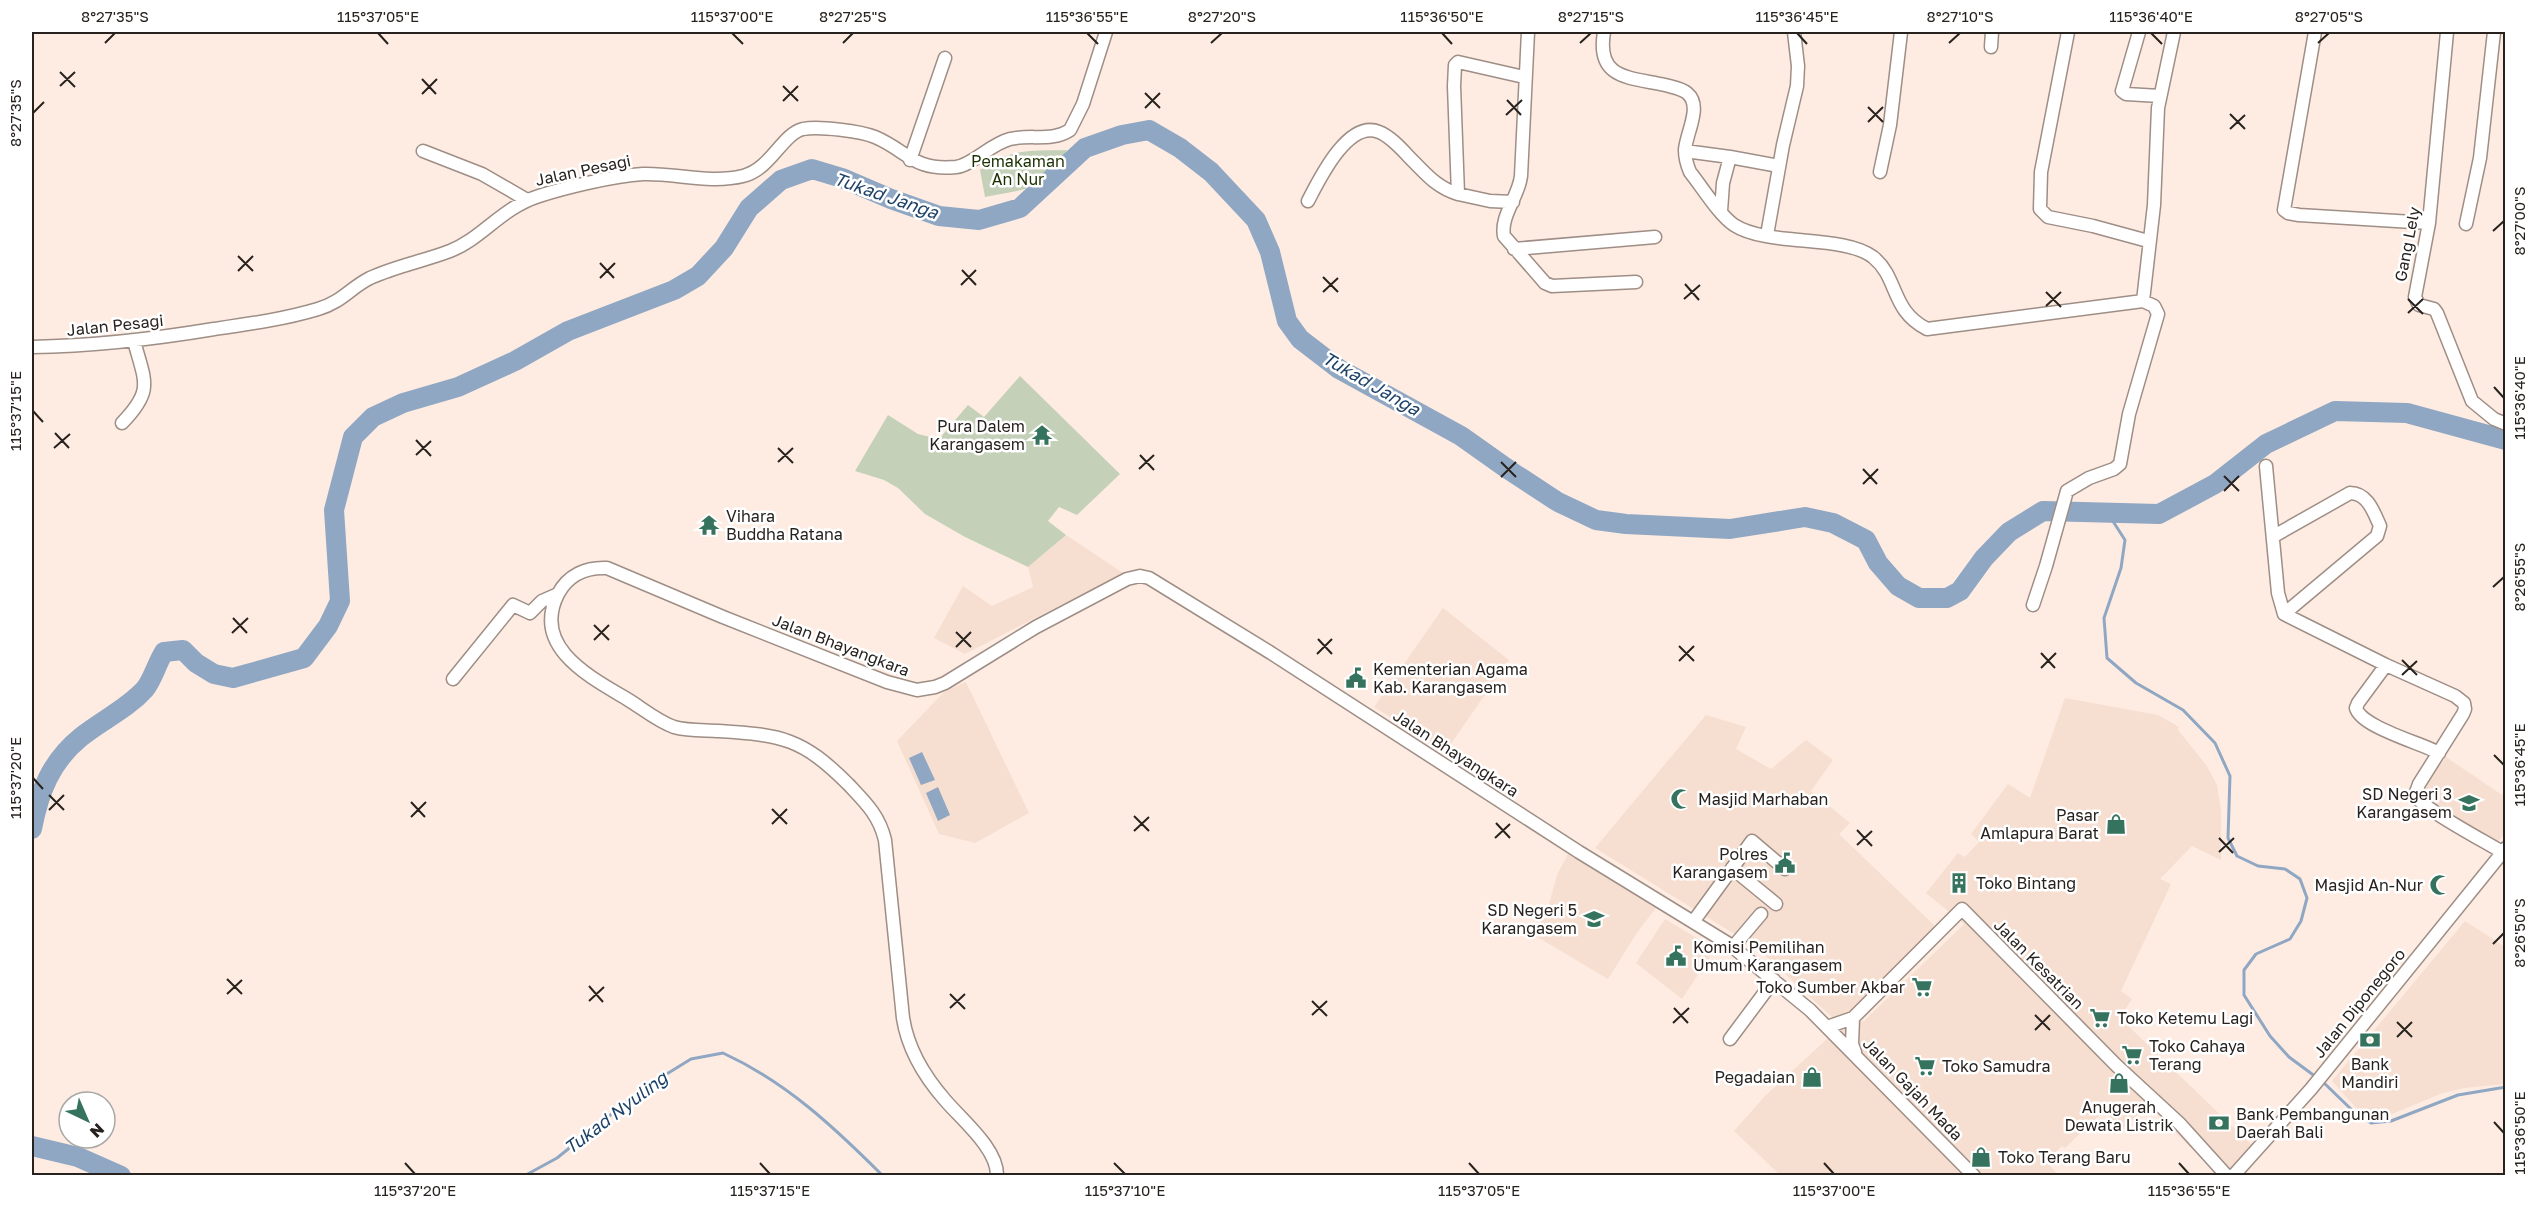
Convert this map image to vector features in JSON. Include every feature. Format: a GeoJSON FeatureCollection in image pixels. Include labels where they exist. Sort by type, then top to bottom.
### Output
{"type":"FeatureCollection","features":[{"type":"Feature","properties":{"kind":"street","name":"Jalan Pesagi"},"geometry":{"type":"LineString","coordinates":[[32,347],[81,346],[134,341],[237,326],[328,306],[346,297],[360,284],[377,275],[452,250],[466,243],[497,218],[527,200],[642,174],[709,179],[740,177],[763,166],[793,134],[802,129],[858,133],[875,137],[910,160],[922,165],[957,167],[968,163],[1002,141],[1014,138],[1052,137],[1070,130],[1083,104],[1106,32]]}},
{"type":"Feature","properties":{"kind":"street"},"geometry":{"type":"LineString","coordinates":[[1528,32],[1524,77],[1521,176],[1519,192],[1513,202],[1503,232],[1507,242],[1545,284],[1552,286],[1636,282]]}},
{"type":"Feature","properties":{"kind":"street"},"geometry":{"type":"LineString","coordinates":[[1604,32],[1601,49],[1603,58],[1609,67],[1625,76],[1681,89],[1690,97],[1694,108],[1685,151],[1690,172],[1737,227],[1767,235],[1848,248],[1872,256],[1884,271],[1906,314],[1927,329],[2143,301],[2154,306],[2158,314],[2129,414],[2123,459],[2114,469],[2067,490],[2033,605]]}},
{"type":"Feature","properties":{"kind":"street"},"geometry":{"type":"LineString","coordinates":[[1767,235],[1779,166],[1797,86],[1798,66],[1794,32]]}},
{"type":"Feature","properties":{"kind":"street"},"geometry":{"type":"LineString","coordinates":[[1880,172],[1890,126],[1901,32]]}},
{"type":"Feature","properties":{"kind":"street"},"geometry":{"type":"LineString","coordinates":[[1991,47],[1992,32]]}},
{"type":"Feature","properties":{"kind":"street"},"geometry":{"type":"LineString","coordinates":[[2068,32],[2041,172],[2040,209],[2048,217],[2148,241]]}},
{"type":"Feature","properties":{"kind":"street"},"geometry":{"type":"LineString","coordinates":[[2139,32],[2122,91],[2126,94],[2160,96]]}},
{"type":"Feature","properties":{"kind":"street"},"geometry":{"type":"LineString","coordinates":[[2143,301],[2148,241],[2154,205],[2160,96],[2174,32]]}},
{"type":"Feature","properties":{"kind":"street"},"geometry":{"type":"LineString","coordinates":[[2316,32],[2284,210],[2299,215],[2429,223]]}},
{"type":"Feature","properties":{"kind":"street","name":"Gang Lely"},"geometry":{"type":"LineString","coordinates":[[2447,32],[2429,223],[2415,297],[2420,305],[2434,309],[2437,313],[2472,401],[2494,419],[2505,424]]}},
{"type":"Feature","properties":{"kind":"street"},"geometry":{"type":"LineString","coordinates":[[2466,224],[2480,158],[2494,32]]}},
{"type":"Feature","properties":{"kind":"street"},"geometry":{"type":"LineString","coordinates":[[910,160],[945,58]]}},
{"type":"Feature","properties":{"kind":"street"},"geometry":{"type":"LineString","coordinates":[[1458,194],[1455,65],[1458,62],[1466,63],[1483,69],[1524,77]]}},
{"type":"Feature","properties":{"kind":"street"},"geometry":{"type":"LineString","coordinates":[[1308,201],[1339,151],[1360,131],[1369,129],[1386,136],[1434,183],[1458,194],[1490,201],[1513,202]]}},
{"type":"Feature","properties":{"kind":"street"},"geometry":{"type":"LineString","coordinates":[[423,151],[482,174],[527,200]]}},
{"type":"Feature","properties":{"kind":"street"},"geometry":{"type":"LineString","coordinates":[[1685,151],[1779,166]]}},
{"type":"Feature","properties":{"kind":"street"},"geometry":{"type":"LineString","coordinates":[[1721,211],[1723,183],[1730,157]]}},
{"type":"Feature","properties":{"kind":"street"},"geometry":{"type":"LineString","coordinates":[[1514,249],[1655,237]]}},
{"type":"Feature","properties":{"kind":"street"},"geometry":{"type":"LineString","coordinates":[[122,423],[138,406],[145,393],[134,341]]}},
{"type":"Feature","properties":{"kind":"street"},"geometry":{"type":"LineString","coordinates":[[2266,466],[2278,593],[2284,614],[2386,665],[2455,696],[2464,703],[2463,714],[2415,791],[2417,799],[2504,850]]}},
{"type":"Feature","properties":{"kind":"street"},"geometry":{"type":"LineString","coordinates":[[2274,536],[2350,493],[2356,493],[2365,498],[2380,526],[2377,536],[2284,614]]}},
{"type":"Feature","properties":{"kind":"street","name":"Jalan Bhayangkara"},"geometry":{"type":"LineString","coordinates":[[453,679],[513,605],[530,613],[542,601],[558,594],[570,579],[581,571],[596,568],[607,568],[811,653],[887,682],[916,690],[945,683],[1036,627],[1106,589],[1127,579],[1144,577],[1271,653],[1569,845],[1733,947],[1827,1027]]}},
{"type":"Feature","properties":{"kind":"street"},"geometry":{"type":"LineString","coordinates":[[558,594],[552,623],[557,643],[567,657],[591,676],[674,726],[776,736],[803,746],[832,767],[871,808],[878,818],[885,840],[902,1009],[910,1046],[918,1063],[939,1093],[993,1156],[997,1176]]}},
{"type":"Feature","properties":{"kind":"street"},"geometry":{"type":"LineString","coordinates":[[2386,665],[2358,702],[2356,708],[2358,714],[2376,726],[2439,753]]}},
{"type":"Feature","properties":{"kind":"street"},"geometry":{"type":"LineString","coordinates":[[1693,922],[1752,841],[1785,869]]}},
{"type":"Feature","properties":{"kind":"street","name":"Jalan Diponegoro"},"geometry":{"type":"LineString","coordinates":[[2233,1176],[2311,1089],[2504,850]]}},
{"type":"Feature","properties":{"kind":"street"},"geometry":{"type":"LineString","coordinates":[[1732,868],[1776,904]]}},
{"type":"Feature","properties":{"kind":"street","name":"Jalan Kesatrian"},"geometry":{"type":"LineString","coordinates":[[1853,1018],[1962,909],[2116,1066],[2180,1124],[2227,1176]]}},
{"type":"Feature","properties":{"kind":"street"},"geometry":{"type":"LineString","coordinates":[[1733,947],[1761,914]]}},
{"type":"Feature","properties":{"kind":"street"},"geometry":{"type":"LineString","coordinates":[[1730,1040],[1774,980]]}},
{"type":"Feature","properties":{"kind":"street"},"geometry":{"type":"LineString","coordinates":[[1827,1027],[1853,1018],[1852,1044],[1855,1053]]}},
{"type":"Feature","properties":{"kind":"street","name":"Jalan Gajah Mada"},"geometry":{"type":"LineString","coordinates":[[1827,1027],[1974,1176]]}},
{"type":"Feature","properties":{"kind":"shaded area"},"geometry":{"type":"Polygon","coordinates":[[[1066,535],[1123,573],[965,654],[934,638],[963,586],[992,606],[1033,587],[1028,567],[1066,535]]]}},
{"type":"Feature","properties":{"kind":"shaded area"},"geometry":{"type":"Polygon","coordinates":[[[1443,608],[1509,660],[1446,751],[1374,707],[1443,608]]]}},
{"type":"Feature","properties":{"kind":"shaded area"},"geometry":{"type":"Polygon","coordinates":[[[966,682],[1029,813],[975,843],[939,834],[897,741],[945,691],[966,682]]]}},
{"type":"Feature","properties":{"kind":"shaded area"},"geometry":{"type":"Polygon","coordinates":[[[2065,698],[2158,715],[2179,727],[2178,730],[2207,766],[2217,785],[2221,811],[2221,860],[2192,846],[2160,879],[2171,884],[2121,991],[2132,999],[2120,1018],[2261,1154],[2241,1175],[2218,1175],[2148,1105],[2122,1130],[2104,1111],[2065,1148],[2062,1146],[2046,1161],[2058,1175],[1780,1175],[1734,1131],[1765,1096],[1839,1028],[1864,1021],[1964,924],[1926,893],[1958,853],[1965,857],[1979,842],[1971,834],[2008,784],[2030,798],[2065,698]]]}},
{"type":"Feature","properties":{"kind":"shaded area","name":"Polres Karangasem"},"geometry":{"type":"Polygon","coordinates":[[[1706,715],[1746,727],[1736,749],[1771,769],[1806,740],[1833,760],[1811,791],[1850,823],[1839,834],[1935,926],[1852,1013],[1834,1019],[1757,948],[1595,848],[1706,715]]]}},
{"type":"Feature","properties":{"kind":"shaded area","name":"SD Negeri 3 Karangasem"},"geometry":{"type":"Polygon","coordinates":[[[2446,757],[2505,797],[2505,833],[2497,844],[2422,796],[2425,784],[2446,757]]]}},
{"type":"Feature","properties":{"kind":"shaded area","name":"SD Negeri 5 Karangasem"},"geometry":{"type":"Polygon","coordinates":[[[1568,854],[1656,908],[1638,931],[1608,979],[1534,935],[1549,904],[1557,875],[1568,854]]]}},
{"type":"Feature","properties":{"kind":"shaded area","name":"Komisi Pemilihan Umum Karangasem"},"geometry":{"type":"Polygon","coordinates":[[[1665,919],[1715,949],[1682,999],[1636,963],[1665,919]]]}},
{"type":"Feature","properties":{"kind":"shaded area"},"geometry":{"type":"Polygon","coordinates":[[[2465,921],[2505,947],[2505,1084],[2464,1088],[2443,1093],[2387,1116],[2359,1111],[2332,1081],[2465,921]]]}},
{"type":"Feature","properties":{"kind":"green space","name":"Pemakaman An Nur"},"geometry":{"type":"Polygon","coordinates":[[[1067,150],[1052,174],[1044,181],[1024,189],[985,197],[980,170],[991,163],[1021,152],[1067,150]]]}},
{"type":"Feature","properties":{"kind":"green space"},"geometry":{"type":"Polygon","coordinates":[[[1020,376],[1120,474],[1077,515],[1059,507],[1048,521],[1066,535],[1028,567],[965,537],[925,514],[898,488],[884,480],[855,471],[888,415],[918,434],[939,439],[968,405],[984,417],[1020,376]]]}},
{"type":"Feature","properties":{"kind":"water"},"geometry":{"type":"Polygon","coordinates":[[[922,752],[935,780],[921,785],[909,758],[922,752]]]}},
{"type":"Feature","properties":{"kind":"water"},"geometry":{"type":"Polygon","coordinates":[[[938,787],[950,815],[938,821],[926,793],[938,787]]]}},
{"type":"Feature","properties":{"kind":"waterway","name":"Tukad Janga"},"geometry":{"type":"LineString","coordinates":[[32,829],[38,802],[48,778],[62,756],[81,737],[130,703],[145,689],[164,652],[183,650],[196,663],[214,674],[233,678],[304,658],[328,626],[340,601],[334,510],[353,437],[373,417],[403,403],[458,387],[515,361],[568,331],[674,290],[698,276],[724,248],[749,208],[781,180],[812,169],[842,178],[939,216],[979,220],[1020,208],[1085,148],[1122,135],[1149,130],[1180,148],[1211,172],[1256,220],[1270,252],[1287,321],[1300,339],[1339,369],[1461,436],[1558,502],[1596,520],[1626,524],[1730,529],[1805,517],[1833,523],[1866,540],[1878,563],[1898,586],[1919,598],[1947,598],[1960,591],[1984,558],[2009,532],[2043,511],[2159,514],[2215,484],[2266,444],[2335,411],[2407,413],[2506,440]]}},
{"type":"Feature","properties":{"kind":"waterway"},"geometry":{"type":"LineString","coordinates":[[2107,512],[2125,540],[2121,568],[2104,618],[2107,658],[2136,683],[2183,710],[2215,743],[2230,776],[2228,838],[2237,856],[2258,866],[2285,869],[2300,879],[2307,898],[2301,921],[2290,939],[2256,954],[2244,970],[2244,995],[2270,1036],[2289,1057],[2316,1077]]}},
{"type":"Feature","properties":{"kind":"waterway","name":"Tukad Nyuling"},"geometry":{"type":"LineString","coordinates":[[524,1176],[557,1158],[644,1088],[691,1059],[723,1053],[768,1078],[808,1107],[883,1176]]}},
{"type":"Feature","properties":{"kind":"waterway"},"geometry":{"type":"LineString","coordinates":[[2322,1081],[2354,1112],[2371,1123],[2391,1121],[2458,1095],[2506,1087]]}},
{"type":"Feature","properties":{"kind":"waterway","name":"Tukad Nyuling"},"geometry":{"type":"LineString","coordinates":[[32,1146],[78,1157],[121,1176]]}},
{"type":"Feature","properties":{"kind":"place","name":"Pura Dalem Karangasem"},"geometry":{"type":"Point","coordinates":[1042,435]}},
{"type":"Feature","properties":{"kind":"place","name":"Vihara Buddha Ratana"},"geometry":{"type":"Point","coordinates":[709,525]}},
{"type":"Feature","properties":{"kind":"place","name":"Kementerian Agama Kab. Karangasem"},"geometry":{"type":"Point","coordinates":[1356,678]}},
{"type":"Feature","properties":{"kind":"place","name":"Masjid Marhaban"},"geometry":{"type":"Point","coordinates":[1681,799]}},
{"type":"Feature","properties":{"kind":"place","name":"SD Negeri 3 Karangasem"},"geometry":{"type":"Point","coordinates":[2469,803]}},
{"type":"Feature","properties":{"kind":"place","name":"Pasar Amlapura Barat"},"geometry":{"type":"Point","coordinates":[2116,824]}},
{"type":"Feature","properties":{"kind":"place","name":"Polres Karangasem"},"geometry":{"type":"Point","coordinates":[1785,863]}},
{"type":"Feature","properties":{"kind":"place","name":"Toko Bintang"},"geometry":{"type":"Point","coordinates":[1959,883]}},
{"type":"Feature","properties":{"kind":"place","name":"Masjid An-Nur"},"geometry":{"type":"Point","coordinates":[2440,885]}},
{"type":"Feature","properties":{"kind":"place","name":"SD Negeri 5 Karangasem"},"geometry":{"type":"Point","coordinates":[1594,919]}},
{"type":"Feature","properties":{"kind":"place","name":"Komisi Pemilihan Umum Karangasem"},"geometry":{"type":"Point","coordinates":[1676,956]}},
{"type":"Feature","properties":{"kind":"place","name":"Toko Sumber Akbar"},"geometry":{"type":"Point","coordinates":[1922,987]}},
{"type":"Feature","properties":{"kind":"place","name":"Toko Ketemu Lagi"},"geometry":{"type":"Point","coordinates":[2100,1018]}},
{"type":"Feature","properties":{"kind":"place","name":"Bank Mandiri"},"geometry":{"type":"Point","coordinates":[2370,1040]}},
{"type":"Feature","properties":{"kind":"place","name":"Toko Cahaya Terang"},"geometry":{"type":"Point","coordinates":[2132,1055]}},
{"type":"Feature","properties":{"kind":"place","name":"Toko Samudra"},"geometry":{"type":"Point","coordinates":[1925,1066]}},
{"type":"Feature","properties":{"kind":"place","name":"Pegadaian"},"geometry":{"type":"Point","coordinates":[1812,1077]}},
{"type":"Feature","properties":{"kind":"place","name":"Anugerah Dewata Listrik"},"geometry":{"type":"Point","coordinates":[2119,1083]}},
{"type":"Feature","properties":{"kind":"place","name":"Bank Pembangunan Daerah Bali"},"geometry":{"type":"Point","coordinates":[2219,1123]}},
{"type":"Feature","properties":{"kind":"place","name":"Toko Terang Baru"},"geometry":{"type":"Point","coordinates":[1981,1157]}}]}
